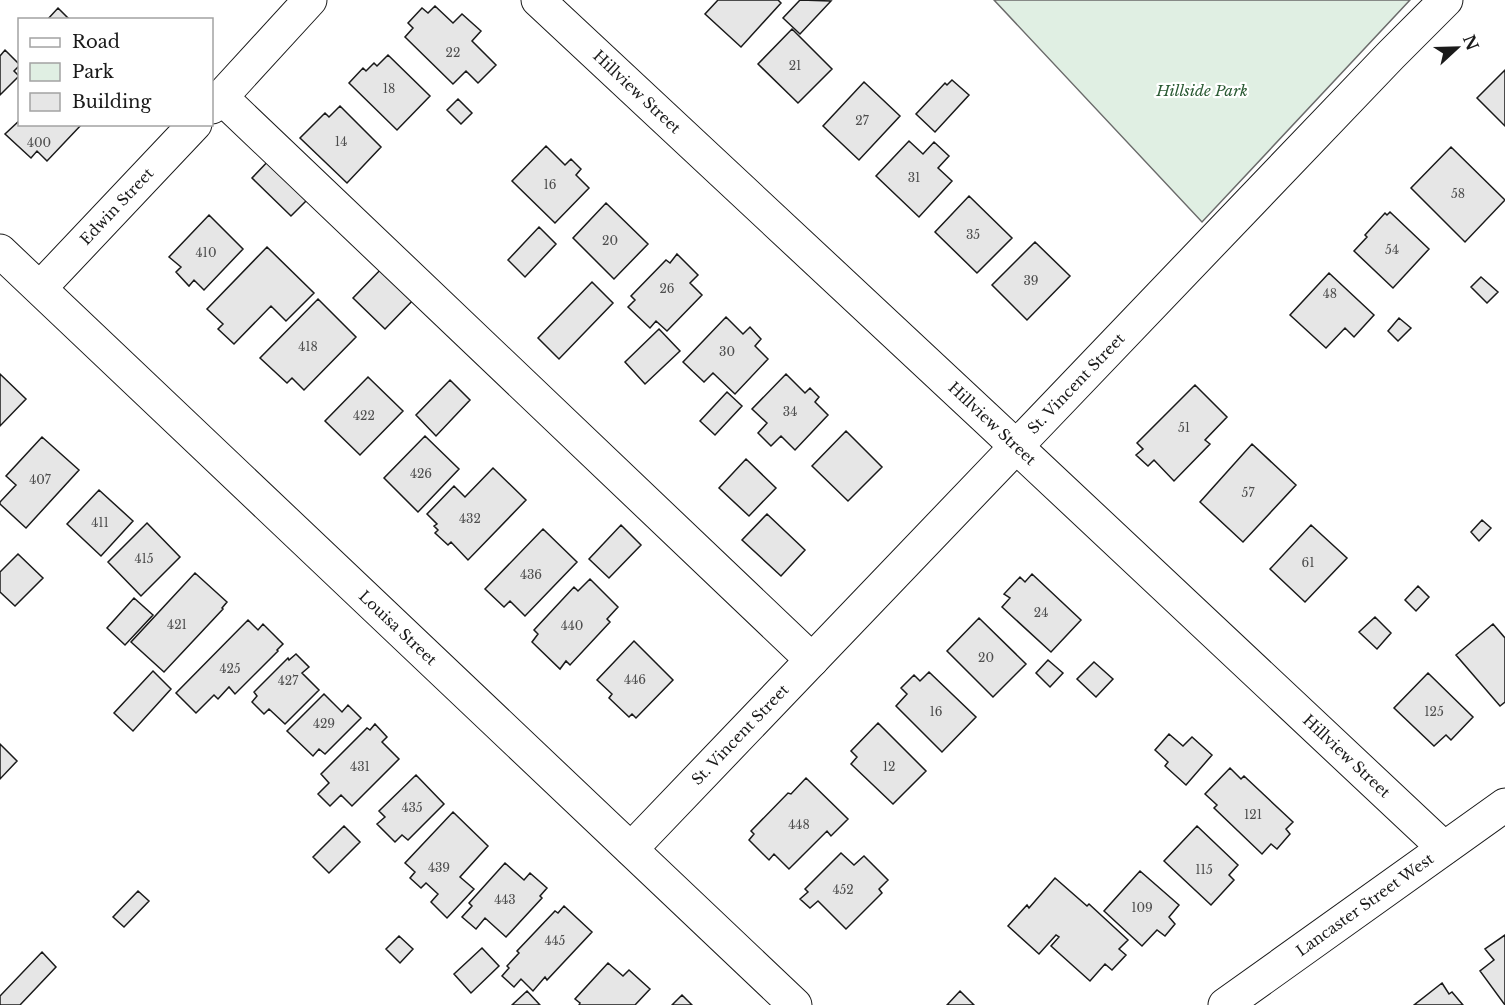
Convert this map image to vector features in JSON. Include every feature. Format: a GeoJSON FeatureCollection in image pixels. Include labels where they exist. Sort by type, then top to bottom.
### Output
{"type":"FeatureCollection","features":[{"type":"Feature","properties":{"kind":"street"},"geometry":{"type":"LineString","coordinates":[[310,0],[216,102],[812,660]]}},
{"type":"Feature","properties":{"kind":"street","name":"Hillview Street"},"geometry":{"type":"LineString","coordinates":[[538,0],[1444,848]]}},
{"type":"Feature","properties":{"kind":"street","name":"St. Vincent Street"},"geometry":{"type":"LineString","coordinates":[[632,849],[1446,0]]}},
{"type":"Feature","properties":{"kind":"street","name":"Edwin Street"},"geometry":{"type":"LineString","coordinates":[[40,288],[193,126]]}},
{"type":"Feature","properties":{"kind":"street","name":"Louisa Street"},"geometry":{"type":"LineString","coordinates":[[0,251],[795,1005]]}},
{"type":"Feature","properties":{"kind":"street","name":"Lancaster Street West"},"geometry":{"type":"LineString","coordinates":[[1225,1005],[1505,805]]}},
{"type":"Feature","properties":{"kind":"green space","name":"Hillside Park"},"geometry":{"type":"Polygon","coordinates":[[[994,0],[1410,0],[1202,222],[994,0]]]}},
{"type":"Feature","properties":{"kind":"building"},"geometry":{"type":"Polygon","coordinates":[[[718,0],[778,0],[781,3],[741,47],[705,14],[718,0]]]}},
{"type":"Feature","properties":{"kind":"building"},"geometry":{"type":"Polygon","coordinates":[[[800,0],[831,1],[800,34],[783,18],[800,0]]]}},
{"type":"Feature","properties":{"kind":"building"},"geometry":{"type":"Polygon","coordinates":[[[435,6],[453,23],[462,14],[481,31],[472,41],[496,65],[478,83],[466,71],[453,84],[405,37],[413,28],[408,23],[422,8],[428,13],[435,6]]]}},
{"type":"Feature","properties":{"kind":"building"},"geometry":{"type":"Polygon","coordinates":[[[58,8],[68,18],[49,18],[58,8]]]}},
{"type":"Feature","properties":{"kind":"building"},"geometry":{"type":"Polygon","coordinates":[[[792,29],[832,69],[798,103],[758,64],[792,29]]]}},
{"type":"Feature","properties":{"kind":"building"},"geometry":{"type":"Polygon","coordinates":[[[5,50],[18,63],[14,71],[18,77],[0,95],[0,56],[5,50]]]}},
{"type":"Feature","properties":{"kind":"building"},"geometry":{"type":"Polygon","coordinates":[[[388,55],[430,96],[397,130],[349,83],[363,68],[366,71],[374,63],[377,66],[388,55]]]}},
{"type":"Feature","properties":{"kind":"building"},"geometry":{"type":"Polygon","coordinates":[[[1505,70],[1505,126],[1477,98],[1505,70]]]}},
{"type":"Feature","properties":{"kind":"building"},"geometry":{"type":"Polygon","coordinates":[[[952,80],[969,95],[935,132],[916,114],[945,83],[947,85],[952,80]]]}},
{"type":"Feature","properties":{"kind":"building"},"geometry":{"type":"Polygon","coordinates":[[[864,82],[900,116],[859,160],[823,126],[864,82]]]}},
{"type":"Feature","properties":{"kind":"building"},"geometry":{"type":"Polygon","coordinates":[[[458,99],[472,113],[461,124],[447,110],[458,99]]]}},
{"type":"Feature","properties":{"kind":"building"},"geometry":{"type":"Polygon","coordinates":[[[340,106],[381,147],[347,183],[300,138],[325,113],[329,117],[340,106]]]}},
{"type":"Feature","properties":{"kind":"building"},"geometry":{"type":"Polygon","coordinates":[[[18,122],[18,126],[80,126],[47,161],[37,151],[31,158],[5,134],[18,122]]]}},
{"type":"Feature","properties":{"kind":"building"},"geometry":{"type":"Polygon","coordinates":[[[909,141],[923,154],[934,142],[949,156],[938,168],[952,181],[919,217],[876,176],[909,141]]]}},
{"type":"Feature","properties":{"kind":"building"},"geometry":{"type":"Polygon","coordinates":[[[546,146],[565,165],[571,159],[581,169],[576,175],[589,188],[555,223],[512,181],[546,146]]]}},
{"type":"Feature","properties":{"kind":"building"},"geometry":{"type":"Polygon","coordinates":[[[1451,147],[1505,200],[1465,242],[1411,188],[1451,147]]]}},
{"type":"Feature","properties":{"kind":"building"},"geometry":{"type":"Polygon","coordinates":[[[273,156],[312,195],[291,216],[252,178],[273,156]]]}},
{"type":"Feature","properties":{"kind":"building"},"geometry":{"type":"Polygon","coordinates":[[[969,196],[1012,238],[977,273],[935,232],[969,196]]]}},
{"type":"Feature","properties":{"kind":"building"},"geometry":{"type":"Polygon","coordinates":[[[606,203],[648,244],[614,279],[573,238],[606,203]]]}},
{"type":"Feature","properties":{"kind":"building"},"geometry":{"type":"Polygon","coordinates":[[[1390,212],[1429,249],[1393,288],[1354,251],[1385,213],[1387,215],[1390,212]]]}},
{"type":"Feature","properties":{"kind":"building"},"geometry":{"type":"Polygon","coordinates":[[[209,215],[243,249],[204,290],[194,280],[189,286],[176,272],[181,267],[169,257],[209,215]]]}},
{"type":"Feature","properties":{"kind":"building"},"geometry":{"type":"Polygon","coordinates":[[[539,227],[556,244],[525,277],[508,260],[539,227]]]}},
{"type":"Feature","properties":{"kind":"building"},"geometry":{"type":"Polygon","coordinates":[[[1035,242],[1070,276],[1027,320],[992,285],[1035,242]]]}},
{"type":"Feature","properties":{"kind":"building"},"geometry":{"type":"Polygon","coordinates":[[[267,247],[314,293],[286,321],[271,306],[234,344],[218,329],[223,324],[207,309],[267,247]]]}},
{"type":"Feature","properties":{"kind":"building"},"geometry":{"type":"Polygon","coordinates":[[[677,254],[698,275],[690,283],[702,295],[667,331],[656,321],[650,328],[628,307],[635,300],[631,296],[666,260],[670,263],[677,254]]]}},
{"type":"Feature","properties":{"kind":"building"},"geometry":{"type":"Polygon","coordinates":[[[385,265],[417,296],[385,329],[353,298],[385,265]]]}},
{"type":"Feature","properties":{"kind":"building"},"geometry":{"type":"Polygon","coordinates":[[[1329,273],[1374,315],[1354,337],[1345,328],[1326,348],[1290,315],[1329,273]]]}},
{"type":"Feature","properties":{"kind":"building"},"geometry":{"type":"Polygon","coordinates":[[[1481,277],[1498,292],[1487,303],[1471,287],[1481,277]]]}},
{"type":"Feature","properties":{"kind":"building"},"geometry":{"type":"Polygon","coordinates":[[[592,282],[613,303],[559,359],[538,338],[592,282]]]}},
{"type":"Feature","properties":{"kind":"building"},"geometry":{"type":"Polygon","coordinates":[[[318,299],[356,337],[304,390],[292,378],[287,383],[260,358],[318,299]]]}},
{"type":"Feature","properties":{"kind":"building"},"geometry":{"type":"Polygon","coordinates":[[[726,317],[743,334],[750,327],[761,339],[755,346],[768,359],[735,394],[713,373],[704,382],[683,362],[726,317]]]}},
{"type":"Feature","properties":{"kind":"building"},"geometry":{"type":"Polygon","coordinates":[[[1399,318],[1411,328],[1398,341],[1388,331],[1399,318]]]}},
{"type":"Feature","properties":{"kind":"building"},"geometry":{"type":"Polygon","coordinates":[[[659,329],[680,351],[645,384],[625,362],[659,329]]]}},
{"type":"Feature","properties":{"kind":"building"},"geometry":{"type":"Polygon","coordinates":[[[0,374],[26,399],[0,426],[0,374]]]}},
{"type":"Feature","properties":{"kind":"building"},"geometry":{"type":"Polygon","coordinates":[[[786,374],[805,393],[810,388],[819,397],[815,402],[828,415],[795,450],[781,436],[771,446],[758,433],[767,423],[752,409],[786,374]]]}},
{"type":"Feature","properties":{"kind":"building"},"geometry":{"type":"Polygon","coordinates":[[[368,377],[403,411],[360,455],[325,421],[368,377]]]}},
{"type":"Feature","properties":{"kind":"building"},"geometry":{"type":"Polygon","coordinates":[[[450,380],[470,400],[436,436],[416,415],[450,380]]]}},
{"type":"Feature","properties":{"kind":"building"},"geometry":{"type":"Polygon","coordinates":[[[1195,385],[1227,417],[1205,440],[1210,444],[1174,481],[1154,460],[1148,466],[1136,455],[1143,449],[1137,443],[1195,385]]]}},
{"type":"Feature","properties":{"kind":"building"},"geometry":{"type":"Polygon","coordinates":[[[727,392],[742,406],[715,435],[700,421],[727,392]]]}},
{"type":"Feature","properties":{"kind":"building"},"geometry":{"type":"Polygon","coordinates":[[[846,431],[882,467],[848,501],[812,466],[846,431]]]}},
{"type":"Feature","properties":{"kind":"building"},"geometry":{"type":"Polygon","coordinates":[[[425,436],[459,469],[418,512],[384,478],[425,436]]]}},
{"type":"Feature","properties":{"kind":"building"},"geometry":{"type":"Polygon","coordinates":[[[42,437],[79,470],[26,528],[0,502],[16,485],[6,476],[42,437]]]}},
{"type":"Feature","properties":{"kind":"building"},"geometry":{"type":"Polygon","coordinates":[[[1252,444],[1296,485],[1243,542],[1200,502],[1252,444]]]}},
{"type":"Feature","properties":{"kind":"building"},"geometry":{"type":"Polygon","coordinates":[[[746,459],[776,488],[749,516],[719,488],[746,459]]]}},
{"type":"Feature","properties":{"kind":"building"},"geometry":{"type":"Polygon","coordinates":[[[493,468],[526,500],[468,560],[451,542],[448,545],[435,533],[438,530],[434,526],[437,524],[427,514],[454,486],[465,497],[493,468]]]}},
{"type":"Feature","properties":{"kind":"building"},"geometry":{"type":"Polygon","coordinates":[[[99,490],[133,521],[101,556],[67,524],[99,490]]]}},
{"type":"Feature","properties":{"kind":"building"},"geometry":{"type":"Polygon","coordinates":[[[767,514],[805,550],[781,576],[742,540],[767,514]]]}},
{"type":"Feature","properties":{"kind":"building"},"geometry":{"type":"Polygon","coordinates":[[[1482,520],[1491,528],[1479,541],[1471,532],[1482,520]]]}},
{"type":"Feature","properties":{"kind":"building"},"geometry":{"type":"Polygon","coordinates":[[[147,523],[180,557],[141,596],[108,562],[147,523]]]}},
{"type":"Feature","properties":{"kind":"building"},"geometry":{"type":"Polygon","coordinates":[[[621,525],[641,545],[609,578],[589,559],[621,525]]]}},
{"type":"Feature","properties":{"kind":"building"},"geometry":{"type":"Polygon","coordinates":[[[1311,525],[1347,558],[1305,602],[1270,569],[1311,525]]]}},
{"type":"Feature","properties":{"kind":"building"},"geometry":{"type":"Polygon","coordinates":[[[543,529],[577,562],[525,616],[510,601],[504,607],[485,589],[543,529]]]}},
{"type":"Feature","properties":{"kind":"building"},"geometry":{"type":"Polygon","coordinates":[[[18,554],[43,578],[15,606],[0,592],[0,572],[18,554]]]}},
{"type":"Feature","properties":{"kind":"building"},"geometry":{"type":"Polygon","coordinates":[[[195,573],[227,602],[164,672],[131,642],[195,573]]]}},
{"type":"Feature","properties":{"kind":"building"},"geometry":{"type":"Polygon","coordinates":[[[1032,574],[1081,620],[1051,652],[1002,607],[1010,598],[1004,594],[1020,577],[1025,582],[1032,574]]]}},
{"type":"Feature","properties":{"kind":"building"},"geometry":{"type":"Polygon","coordinates":[[[590,579],[618,607],[607,619],[610,622],[570,665],[566,661],[560,669],[532,642],[538,634],[534,630],[574,587],[578,591],[590,579]]]}},
{"type":"Feature","properties":{"kind":"building"},"geometry":{"type":"Polygon","coordinates":[[[1418,586],[1429,597],[1416,611],[1405,600],[1418,586]]]}},
{"type":"Feature","properties":{"kind":"building"},"geometry":{"type":"Polygon","coordinates":[[[134,598],[153,615],[125,645],[107,628],[134,598]]]}},
{"type":"Feature","properties":{"kind":"building"},"geometry":{"type":"Polygon","coordinates":[[[1375,617],[1391,633],[1377,649],[1359,632],[1375,617]]]}},
{"type":"Feature","properties":{"kind":"building"},"geometry":{"type":"Polygon","coordinates":[[[979,618],[1026,664],[993,697],[947,651],[979,618]]]}},
{"type":"Feature","properties":{"kind":"building"},"geometry":{"type":"Polygon","coordinates":[[[248,620],[258,630],[263,624],[283,644],[235,694],[229,687],[218,699],[214,695],[196,713],[176,693],[248,620]]]}},
{"type":"Feature","properties":{"kind":"building"},"geometry":{"type":"Polygon","coordinates":[[[1493,624],[1505,638],[1505,702],[1500,706],[1456,655],[1493,624]]]}},
{"type":"Feature","properties":{"kind":"building"},"geometry":{"type":"Polygon","coordinates":[[[634,641],[673,680],[636,718],[632,714],[629,717],[609,698],[612,694],[597,680],[634,641]]]}},
{"type":"Feature","properties":{"kind":"building"},"geometry":{"type":"Polygon","coordinates":[[[296,654],[309,667],[302,673],[319,690],[285,724],[269,709],[264,714],[252,702],[257,696],[254,692],[288,658],[289,660],[296,654]]]}},
{"type":"Feature","properties":{"kind":"building"},"geometry":{"type":"Polygon","coordinates":[[[1048,660],[1063,673],[1050,687],[1036,673],[1048,660]]]}},
{"type":"Feature","properties":{"kind":"building"},"geometry":{"type":"Polygon","coordinates":[[[1094,662],[1113,679],[1096,697],[1077,679],[1094,662]]]}},
{"type":"Feature","properties":{"kind":"building"},"geometry":{"type":"Polygon","coordinates":[[[153,671],[171,689],[133,731],[114,713],[153,671]]]}},
{"type":"Feature","properties":{"kind":"building"},"geometry":{"type":"Polygon","coordinates":[[[929,672],[976,717],[942,752],[896,706],[907,694],[901,688],[914,675],[920,681],[929,672]]]}},
{"type":"Feature","properties":{"kind":"building"},"geometry":{"type":"Polygon","coordinates":[[[1428,673],[1473,717],[1451,740],[1446,735],[1434,746],[1394,708],[1428,673]]]}},
{"type":"Feature","properties":{"kind":"building"},"geometry":{"type":"Polygon","coordinates":[[[324,694],[342,712],[348,705],[361,718],[325,754],[319,749],[313,756],[287,731],[324,694]]]}},
{"type":"Feature","properties":{"kind":"building"},"geometry":{"type":"Polygon","coordinates":[[[878,723],[926,771],[893,804],[851,764],[857,757],[851,751],[878,723]]]}},
{"type":"Feature","properties":{"kind":"building"},"geometry":{"type":"Polygon","coordinates":[[[375,724],[387,737],[382,742],[399,759],[352,806],[341,795],[330,806],[318,794],[329,783],[321,774],[367,728],[370,730],[375,724]]]}},
{"type":"Feature","properties":{"kind":"building"},"geometry":{"type":"Polygon","coordinates":[[[1169,734],[1183,746],[1192,737],[1212,755],[1186,785],[1165,766],[1168,762],[1155,750],[1169,734]]]}},
{"type":"Feature","properties":{"kind":"building"},"geometry":{"type":"Polygon","coordinates":[[[0,744],[17,761],[0,779],[0,744]]]}},
{"type":"Feature","properties":{"kind":"building"},"geometry":{"type":"Polygon","coordinates":[[[1230,768],[1241,779],[1244,776],[1293,822],[1286,829],[1290,834],[1277,849],[1271,844],[1262,854],[1214,808],[1217,805],[1205,794],[1230,768]]]}},
{"type":"Feature","properties":{"kind":"building"},"geometry":{"type":"Polygon","coordinates":[[[416,775],[444,804],[408,840],[402,835],[395,842],[377,824],[385,817],[379,811],[416,775]]]}},
{"type":"Feature","properties":{"kind":"building"},"geometry":{"type":"Polygon","coordinates":[[[806,778],[848,819],[831,836],[827,831],[789,869],[774,854],[769,860],[749,840],[754,834],[751,831],[806,778]]]}},
{"type":"Feature","properties":{"kind":"building"},"geometry":{"type":"Polygon","coordinates":[[[453,812],[488,846],[460,877],[474,889],[447,918],[431,902],[438,894],[426,883],[421,888],[410,878],[415,872],[405,863],[453,812]]]}},
{"type":"Feature","properties":{"kind":"building"},"geometry":{"type":"Polygon","coordinates":[[[344,826],[360,842],[329,873],[313,857],[344,826]]]}},
{"type":"Feature","properties":{"kind":"building"},"geometry":{"type":"Polygon","coordinates":[[[1197,826],[1238,865],[1229,875],[1234,880],[1211,905],[1164,861],[1197,826]]]}},
{"type":"Feature","properties":{"kind":"building"},"geometry":{"type":"Polygon","coordinates":[[[841,853],[854,865],[864,856],[888,880],[879,889],[882,893],[846,929],[818,901],[810,908],[800,899],[808,892],[805,889],[841,853]]]}},
{"type":"Feature","properties":{"kind":"building"},"geometry":{"type":"Polygon","coordinates":[[[505,863],[524,880],[530,873],[547,888],[540,896],[542,898],[506,937],[485,918],[476,929],[462,917],[472,906],[469,903],[505,863]]]}},
{"type":"Feature","properties":{"kind":"building"},"geometry":{"type":"Polygon","coordinates":[[[1140,871],[1179,905],[1169,917],[1175,924],[1165,936],[1157,930],[1142,946],[1104,911],[1140,871]]]}},
{"type":"Feature","properties":{"kind":"building"},"geometry":{"type":"Polygon","coordinates":[[[1055,878],[1087,906],[1089,904],[1128,940],[1119,949],[1126,955],[1112,970],[1105,964],[1090,981],[1051,946],[1059,937],[1056,935],[1039,954],[1008,926],[1027,905],[1029,908],[1055,878]]]}},
{"type":"Feature","properties":{"kind":"building"},"geometry":{"type":"Polygon","coordinates":[[[138,891],[149,901],[124,927],[113,917],[138,891]]]}},
{"type":"Feature","properties":{"kind":"building"},"geometry":{"type":"Polygon","coordinates":[[[564,906],[592,932],[547,980],[545,977],[533,991],[521,979],[514,987],[502,976],[509,968],[507,966],[519,953],[517,951],[555,911],[558,913],[564,906]]]}},
{"type":"Feature","properties":{"kind":"building"},"geometry":{"type":"Polygon","coordinates":[[[1505,935],[1505,1005],[1480,971],[1494,960],[1485,949],[1505,935]]]}},
{"type":"Feature","properties":{"kind":"building"},"geometry":{"type":"Polygon","coordinates":[[[399,936],[413,949],[400,963],[386,949],[399,936]]]}},
{"type":"Feature","properties":{"kind":"building"},"geometry":{"type":"Polygon","coordinates":[[[482,948],[499,966],[471,993],[454,974],[482,948]]]}},
{"type":"Feature","properties":{"kind":"building"},"geometry":{"type":"Polygon","coordinates":[[[42,952],[56,967],[20,1005],[0,1005],[0,996],[42,952]]]}},
{"type":"Feature","properties":{"kind":"building"},"geometry":{"type":"Polygon","coordinates":[[[608,963],[623,976],[629,970],[650,989],[635,1005],[579,1005],[580,1003],[575,999],[608,963]]]}},
{"type":"Feature","properties":{"kind":"building"},"geometry":{"type":"Polygon","coordinates":[[[1442,983],[1449,994],[1452,992],[1463,1005],[1414,1005],[1442,983]]]}},
{"type":"Feature","properties":{"kind":"building"},"geometry":{"type":"Polygon","coordinates":[[[527,991],[540,1005],[512,1005],[527,991]]]}},
{"type":"Feature","properties":{"kind":"building"},"geometry":{"type":"Polygon","coordinates":[[[960,991],[974,1005],[947,1005],[960,991]]]}},
{"type":"Feature","properties":{"kind":"building"},"geometry":{"type":"Polygon","coordinates":[[[682,995],[692,1005],[672,1005],[682,995]]]}}]}
